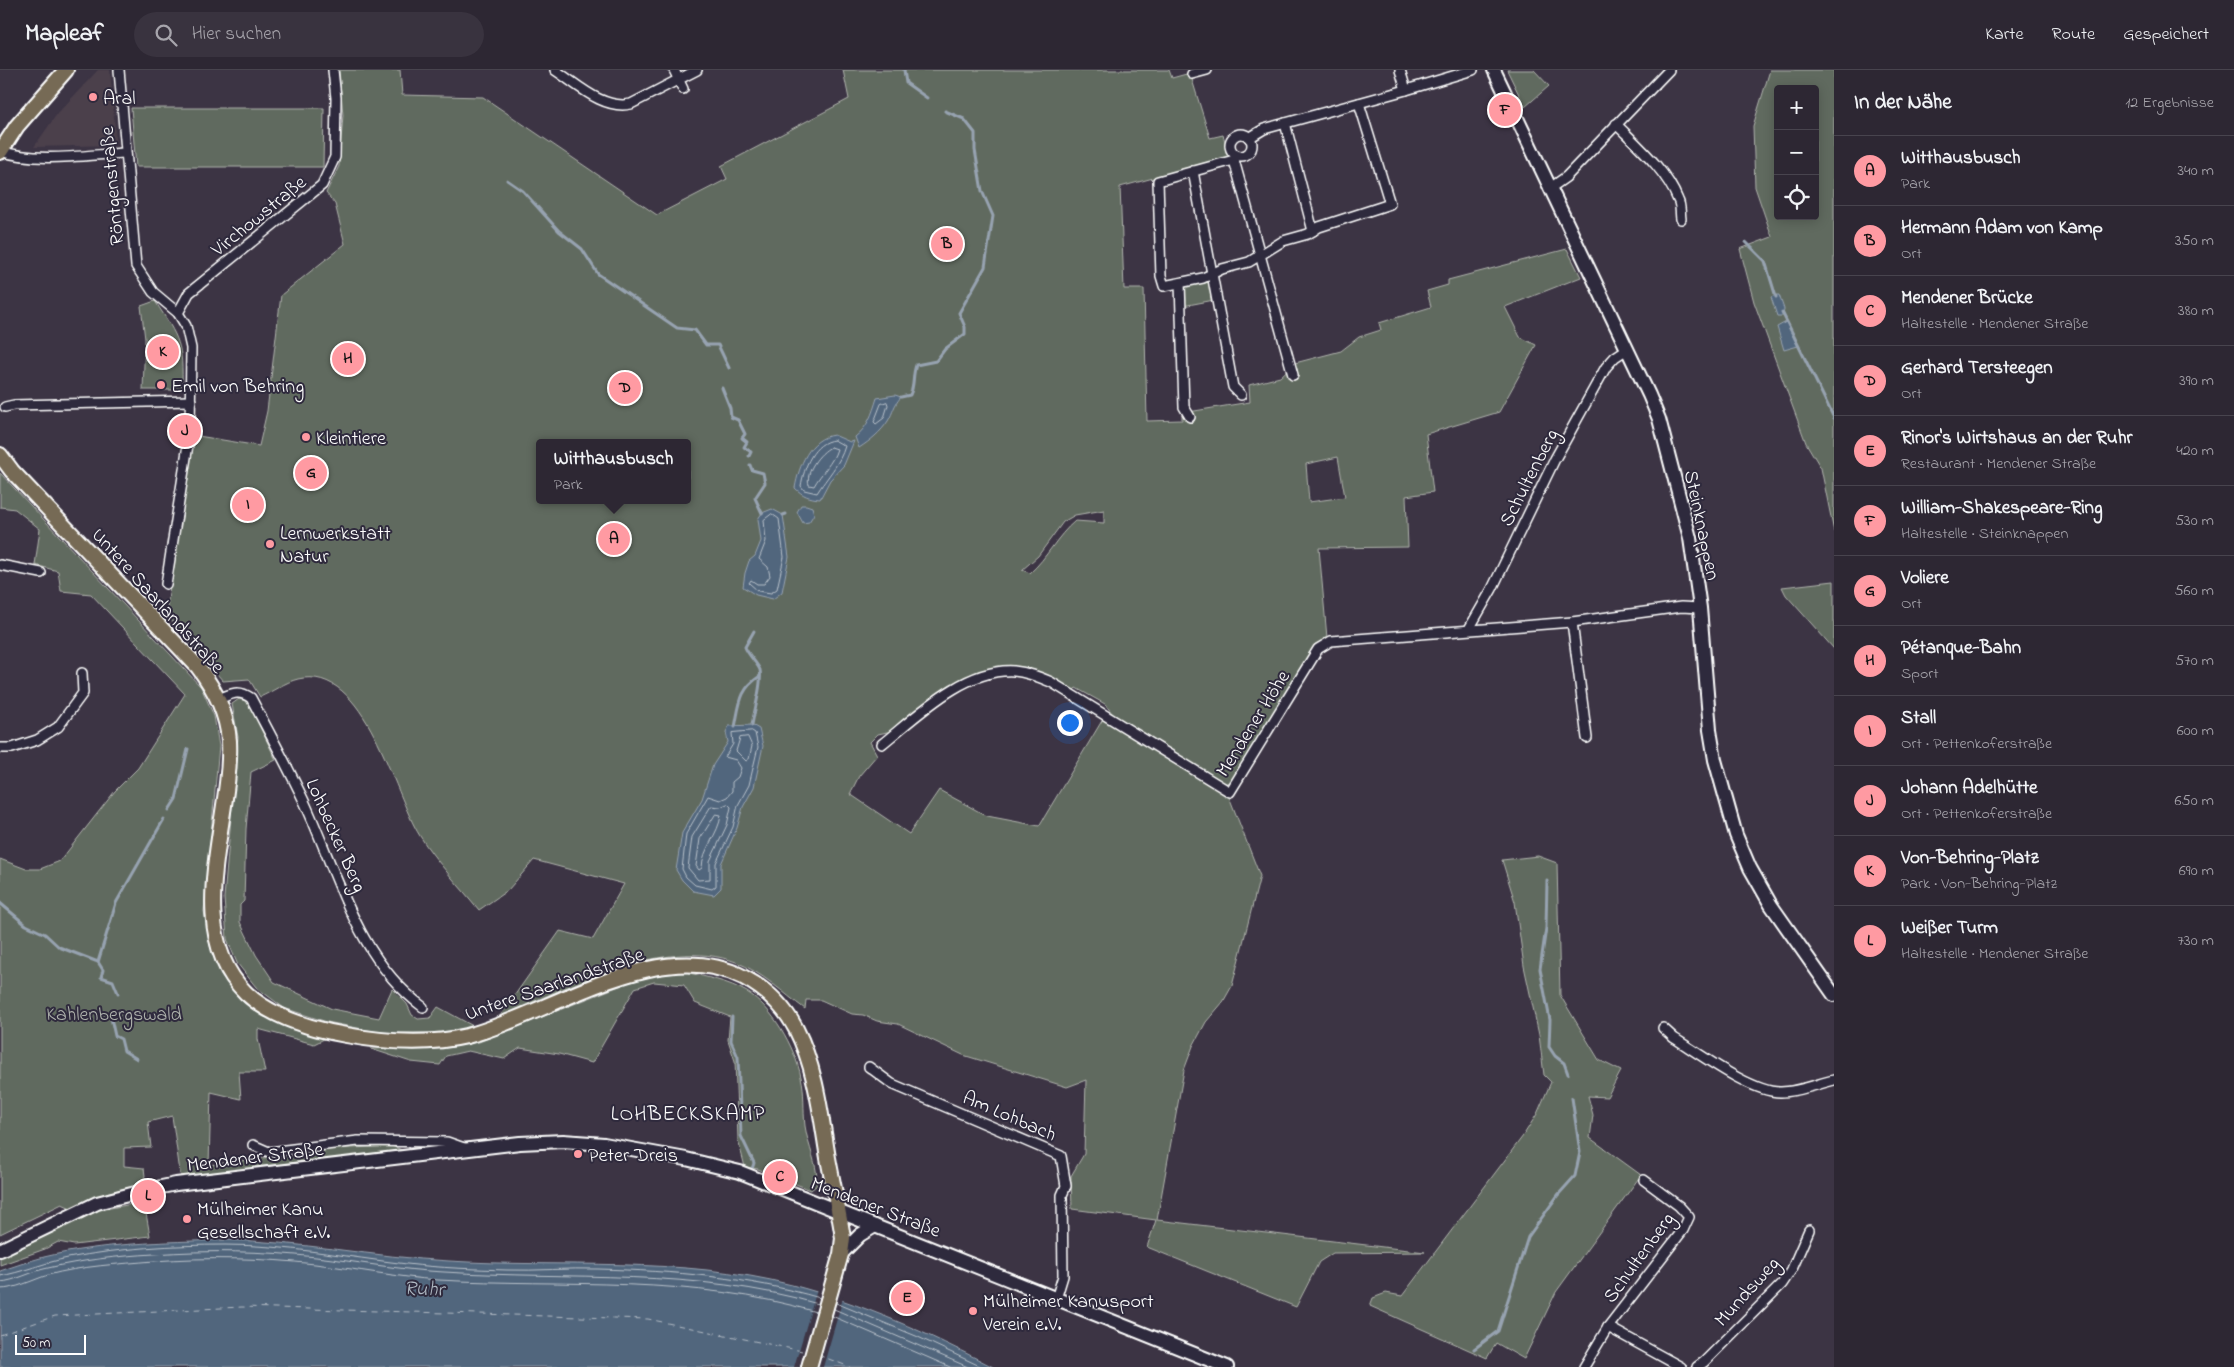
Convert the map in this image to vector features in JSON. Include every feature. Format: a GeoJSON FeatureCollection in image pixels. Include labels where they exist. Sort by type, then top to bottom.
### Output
{"type":"FeatureCollection","features":[{"type":"Feature","properties":{"kind":"main road"},"geometry":{"type":"LineString","coordinates":[[0,151],[17,126],[66,70]]}},
{"type":"Feature","properties":{"kind":"main road","name":"Untere Saarlandstraße"},"geometry":{"type":"LineString","coordinates":[[0,456],[12,471],[198,667],[218,699],[229,740],[225,794],[213,886],[214,917],[218,945],[228,971],[245,992],[262,1006],[277,1014],[332,1033],[368,1039],[426,1041],[465,1036],[503,1024],[640,971],[687,964],[710,966],[735,973],[755,983],[770,994],[784,1011],[798,1036],[811,1074],[839,1211],[842,1238],[840,1257],[808,1367]]}},
{"type":"Feature","properties":{"kind":"street","name":"Röntgenstraße"},"geometry":{"type":"LineString","coordinates":[[119,70],[125,153],[137,269],[152,292],[178,313]]}},
{"type":"Feature","properties":{"kind":"street","name":"Virchowstraße"},"geometry":{"type":"LineString","coordinates":[[178,313],[189,293],[322,185],[335,157],[336,98],[333,70]]}},
{"type":"Feature","properties":{"kind":"street"},"geometry":{"type":"LineString","coordinates":[[555,70],[611,105],[631,104],[697,70]]}},
{"type":"Feature","properties":{"kind":"street"},"geometry":{"type":"LineString","coordinates":[[674,70],[683,89]]}},
{"type":"Feature","properties":{"kind":"street"},"geometry":{"type":"LineString","coordinates":[[1192,74],[1207,70]]}},
{"type":"Feature","properties":{"kind":"street"},"geometry":{"type":"LineString","coordinates":[[1400,70],[1406,90]]}},
{"type":"Feature","properties":{"kind":"street"},"geometry":{"type":"LineString","coordinates":[[1249,138],[1264,129],[1473,70]]}},
{"type":"Feature","properties":{"kind":"street","name":"Steinknappen"},"geometry":{"type":"LineString","coordinates":[[1494,70],[1549,189],[1627,349],[1658,419],[1690,538],[1700,608],[1714,760],[1736,835],[1750,868],[1771,905],[1834,995]]}},
{"type":"Feature","properties":{"kind":"street"},"geometry":{"type":"LineString","coordinates":[[1549,189],[1566,177],[1668,70]]}},
{"type":"Feature","properties":{"kind":"street"},"geometry":{"type":"LineString","coordinates":[[1293,376],[1260,254],[1235,158],[1230,148],[1232,139],[1240,134],[1249,138],[1252,144],[1251,151],[1246,156],[1235,158],[1158,181],[1161,276],[1164,286],[1212,274],[1222,268],[1249,262],[1260,254],[1283,241],[1390,204],[1359,103]]}},
{"type":"Feature","properties":{"kind":"street"},"geometry":{"type":"LineString","coordinates":[[1285,123],[1313,231]]}},
{"type":"Feature","properties":{"kind":"street"},"geometry":{"type":"LineString","coordinates":[[1616,124],[1652,160],[1666,180],[1679,201],[1681,219]]}},
{"type":"Feature","properties":{"kind":"street"},"geometry":{"type":"LineString","coordinates":[[0,151],[15,156],[125,153]]}},
{"type":"Feature","properties":{"kind":"street"},"geometry":{"type":"LineString","coordinates":[[1193,171],[1234,387],[1241,395]]}},
{"type":"Feature","properties":{"kind":"street"},"geometry":{"type":"LineString","coordinates":[[1180,283],[1184,407],[1190,417]]}},
{"type":"Feature","properties":{"kind":"street"},"geometry":{"type":"LineString","coordinates":[[166,584],[190,432],[191,348],[186,326],[178,313]]}},
{"type":"Feature","properties":{"kind":"street","name":"Schultenberg"},"geometry":{"type":"LineString","coordinates":[[1469,629],[1492,589],[1555,459],[1606,366],[1627,349]]}},
{"type":"Feature","properties":{"kind":"street"},"geometry":{"type":"LineString","coordinates":[[5,407],[14,405],[191,400]]}},
{"type":"Feature","properties":{"kind":"street"},"geometry":{"type":"LineString","coordinates":[[0,565],[41,573]]}},
{"type":"Feature","properties":{"kind":"street","name":"Mendener Höhe"},"geometry":{"type":"LineString","coordinates":[[882,744],[968,680],[985,674],[1012,671],[1029,674],[1051,682],[1230,792],[1318,649],[1331,641],[1572,622],[1682,607],[1700,608]]}},
{"type":"Feature","properties":{"kind":"street"},"geometry":{"type":"LineString","coordinates":[[1572,622],[1587,738]]}},
{"type":"Feature","properties":{"kind":"street"},"geometry":{"type":"LineString","coordinates":[[0,748],[12,748],[37,740],[58,727],[83,693],[82,673]]}},
{"type":"Feature","properties":{"kind":"street","name":"Lohbecker Berg"},"geometry":{"type":"LineString","coordinates":[[218,699],[237,692],[244,693],[252,698],[304,800],[355,920],[373,953],[403,992],[423,1007]]}},
{"type":"Feature","properties":{"kind":"street"},"geometry":{"type":"LineString","coordinates":[[1663,1028],[1674,1038],[1753,1086],[1767,1091],[1782,1092],[1834,1080]]}},
{"type":"Feature","properties":{"kind":"street","name":"Am Lohbach"},"geometry":{"type":"LineString","coordinates":[[869,1067],[892,1084],[1056,1152],[1061,1156],[1066,1186],[1062,1195],[1063,1276],[1056,1299]]}},
{"type":"Feature","properties":{"kind":"street","name":"Mendener Straße"},"geometry":{"type":"LineString","coordinates":[[253,1145],[269,1152],[358,1141],[447,1142],[466,1149]]}},
{"type":"Feature","properties":{"kind":"street","name":"Mendener Straße"},"geometry":{"type":"LineString","coordinates":[[0,1250],[97,1203],[176,1184],[520,1143],[563,1141],[604,1144],[731,1169],[1227,1367]]}},
{"type":"Feature","properties":{"kind":"street","name":"Schultenberg"},"geometry":{"type":"LineString","coordinates":[[1584,1367],[1608,1327],[1683,1230],[1689,1216],[1679,1206],[1644,1180]]}},
{"type":"Feature","properties":{"kind":"street"},"geometry":{"type":"LineString","coordinates":[[840,1257],[860,1235],[875,1226]]}},
{"type":"Feature","properties":{"kind":"street","name":"Mundsweg"},"geometry":{"type":"LineString","coordinates":[[1697,1367],[1782,1284],[1792,1269],[1809,1230]]}},
{"type":"Feature","properties":{"kind":"street"},"geometry":{"type":"LineString","coordinates":[[1608,1327],[1681,1367]]}},
{"type":"Feature","properties":{"kind":"shaded area","name":"Aral"},"geometry":{"type":"Polygon","coordinates":[[[98,70],[110,70],[116,142],[114,145],[34,147],[57,114],[98,70]]]}},
{"type":"Feature","properties":{"kind":"green space"},"geometry":{"type":"Polygon","coordinates":[[[339,70],[400,70],[402,95],[483,97],[657,215],[727,179],[721,166],[849,99],[843,70],[1169,70],[1172,78],[1190,73],[1210,138],[1223,135],[1228,151],[1227,158],[1120,187],[1124,289],[1144,289],[1147,421],[1182,420],[1182,413],[1250,402],[1249,385],[1280,377],[1295,363],[1341,351],[1359,337],[1381,330],[1379,323],[1431,307],[1427,291],[1448,285],[1448,280],[1567,249],[1581,277],[1505,307],[1520,337],[1536,345],[1499,412],[1426,434],[1433,492],[1406,496],[1408,547],[1319,548],[1327,638],[1315,644],[1235,781],[1223,784],[1116,718],[1105,704],[1076,688],[1073,691],[1033,672],[1008,667],[989,670],[971,676],[938,696],[892,731],[878,734],[870,742],[877,755],[859,776],[850,794],[909,834],[939,790],[987,816],[1039,826],[1103,719],[1228,794],[1260,876],[1232,986],[1223,1002],[1206,1022],[1193,1046],[1184,1070],[1157,1220],[1425,1252],[1333,1253],[1319,1262],[1296,1307],[1147,1247],[1156,1220],[1072,1209],[1071,1176],[1084,1154],[1086,1080],[1067,1087],[963,1055],[898,1024],[877,1021],[863,1015],[852,1014],[821,1000],[806,1000],[805,1009],[764,977],[736,962],[708,955],[678,955],[647,960],[585,980],[500,1016],[560,931],[593,939],[624,884],[534,860],[508,890],[479,910],[426,846],[410,817],[374,736],[359,711],[342,691],[322,679],[298,679],[288,682],[260,697],[249,679],[223,681],[166,614],[192,435],[259,446],[267,411],[281,295],[345,244],[335,204],[326,193],[339,166],[343,115],[339,70]],[[1338,457],[1306,464],[1309,502],[1345,497],[1338,457]],[[1104,510],[1075,515],[1063,522],[1038,556],[1022,570],[1030,573],[1075,521],[1104,523],[1104,510]]]}},
{"type":"Feature","properties":{"kind":"green space"},"geometry":{"type":"Polygon","coordinates":[[[1507,70],[1534,70],[1549,86],[1525,107],[1507,70]]]}},
{"type":"Feature","properties":{"kind":"green space"},"geometry":{"type":"Polygon","coordinates":[[[1770,70],[1834,70],[1834,532],[1821,468],[1806,443],[1754,302],[1740,249],[1772,237],[1755,187],[1753,126],[1770,70]]]}},
{"type":"Feature","properties":{"kind":"green space"},"geometry":{"type":"Polygon","coordinates":[[[131,108],[324,108],[323,167],[136,167],[131,108]]]}},
{"type":"Feature","properties":{"kind":"green space"},"geometry":{"type":"Polygon","coordinates":[[[1211,280],[1214,300],[1183,306],[1183,289],[1186,286],[1211,280]]]}},
{"type":"Feature","properties":{"kind":"green space"},"geometry":{"type":"Polygon","coordinates":[[[155,301],[178,342],[182,362],[182,390],[143,390],[145,339],[141,306],[155,301]]]}},
{"type":"Feature","properties":{"kind":"green space","name":"Kahlenbergswald"},"geometry":{"type":"Polygon","coordinates":[[[0,473],[201,687],[214,716],[219,746],[204,911],[210,946],[221,975],[240,999],[260,1014],[324,1039],[314,1044],[258,1029],[258,1039],[265,1072],[239,1072],[241,1099],[211,1092],[209,1165],[332,1149],[391,1146],[405,1151],[181,1179],[172,1116],[148,1122],[151,1147],[124,1148],[124,1166],[144,1168],[145,1176],[140,1185],[109,1192],[71,1208],[62,1204],[0,1234],[0,859],[26,869],[40,869],[60,861],[115,791],[138,768],[185,694],[91,594],[61,591],[58,571],[35,565],[40,529],[15,509],[0,507],[0,473]]]}},
{"type":"Feature","properties":{"kind":"green space"},"geometry":{"type":"Polygon","coordinates":[[[1834,581],[1834,649],[1786,595],[1782,587],[1834,581]]]}},
{"type":"Feature","properties":{"kind":"green space"},"geometry":{"type":"Polygon","coordinates":[[[239,699],[248,702],[276,760],[251,772],[246,829],[244,901],[240,905],[240,922],[256,955],[274,982],[332,1009],[379,1018],[392,989],[407,1004],[412,1015],[418,1019],[430,1018],[438,1007],[473,1026],[446,1033],[383,1033],[327,1022],[284,1008],[256,987],[237,963],[227,939],[224,898],[238,737],[232,704],[239,699]]]}},
{"type":"Feature","properties":{"kind":"green space"},"geometry":{"type":"Polygon","coordinates":[[[1538,856],[1557,863],[1560,995],[1599,1060],[1621,1071],[1607,1097],[1588,1096],[1593,1115],[1590,1138],[1641,1175],[1556,1292],[1524,1359],[1496,1343],[1487,1358],[1370,1306],[1373,1298],[1386,1293],[1402,1296],[1523,1136],[1537,1114],[1551,1082],[1544,1075],[1539,1035],[1524,966],[1515,902],[1502,860],[1538,856]]]}},
{"type":"Feature","properties":{"kind":"green space"},"geometry":{"type":"Polygon","coordinates":[[[685,972],[725,982],[747,992],[765,1007],[788,1041],[798,1065],[802,1083],[805,1126],[817,1177],[817,1185],[811,1190],[758,1169],[745,1167],[738,1140],[735,1061],[728,1040],[730,1017],[695,1003],[684,985],[654,982],[635,988],[592,1063],[559,1054],[520,1048],[504,1059],[468,1051],[446,1056],[440,1065],[411,1062],[371,1049],[479,1042],[642,977],[685,972]]]}},
{"type":"Feature","properties":{"kind":"green space"},"geometry":{"type":"Polygon","coordinates":[[[144,1202],[150,1236],[74,1245],[58,1242],[45,1249],[0,1265],[0,1257],[99,1210],[144,1202]]]}},
{"type":"Feature","properties":{"kind":"water"},"geometry":{"type":"Polygon","coordinates":[[[1779,295],[1784,309],[1783,316],[1777,316],[1771,297],[1779,295]]]}},
{"type":"Feature","properties":{"kind":"water"},"geometry":{"type":"Polygon","coordinates":[[[1786,322],[1798,346],[1784,350],[1777,327],[1786,322]]]}},
{"type":"Feature","properties":{"kind":"water"},"geometry":{"type":"Polygon","coordinates":[[[895,395],[901,397],[896,403],[888,421],[875,436],[859,448],[855,437],[866,424],[877,398],[895,395]]]}},
{"type":"Feature","properties":{"kind":"water"},"geometry":{"type":"Polygon","coordinates":[[[834,435],[850,442],[854,441],[844,465],[830,480],[820,499],[806,496],[795,488],[803,462],[818,441],[834,435]]]}},
{"type":"Feature","properties":{"kind":"water"},"geometry":{"type":"Polygon","coordinates":[[[801,505],[812,507],[814,514],[809,522],[803,523],[797,512],[801,505]]]}},
{"type":"Feature","properties":{"kind":"water"},"geometry":{"type":"Polygon","coordinates":[[[772,509],[783,515],[789,557],[782,592],[773,599],[756,595],[743,587],[749,561],[755,556],[761,541],[758,519],[762,513],[772,509]]]}},
{"type":"Feature","properties":{"kind":"water"},"geometry":{"type":"Polygon","coordinates":[[[752,725],[759,729],[763,746],[754,787],[743,807],[737,828],[721,864],[721,888],[714,895],[693,891],[682,880],[676,870],[682,833],[702,799],[713,765],[728,742],[726,732],[729,726],[752,725]]]}},
{"type":"Feature","properties":{"kind":"water","name":"Ruhr"},"geometry":{"type":"Polygon","coordinates":[[[224,1240],[281,1243],[449,1261],[664,1267],[750,1276],[818,1292],[869,1310],[920,1331],[993,1367],[0,1367],[0,1271],[66,1252],[133,1244],[224,1240]]]}},
{"type":"Feature","properties":{"kind":"pier"},"geometry":{"type":"Polygon","coordinates":[[[817,1290],[843,1298],[823,1367],[794,1367],[817,1290]]]}},
{"type":"Feature","properties":{"kind":"waterway"},"geometry":{"type":"LineString","coordinates":[[904,70],[906,83],[927,98]]}},
{"type":"Feature","properties":{"kind":"waterway"},"geometry":{"type":"LineString","coordinates":[[901,397],[910,395],[916,365],[936,361],[945,349],[965,334],[965,327],[959,313],[985,267],[993,216],[982,191],[975,150],[975,133],[964,119],[945,111]]}},
{"type":"Feature","properties":{"kind":"waterway"},"geometry":{"type":"LineString","coordinates":[[507,180],[523,191],[559,231],[582,249],[598,274],[677,328],[695,330],[706,345],[718,345],[729,368]]}},
{"type":"Feature","properties":{"kind":"waterway"},"geometry":{"type":"LineString","coordinates":[[1746,242],[1765,261],[1776,297]]}},
{"type":"Feature","properties":{"kind":"waterway"},"geometry":{"type":"LineString","coordinates":[[1782,312],[1834,418]]}},
{"type":"Feature","properties":{"kind":"waterway"},"geometry":{"type":"LineString","coordinates":[[722,388],[730,408],[731,417],[738,420],[745,434],[742,438],[747,442],[744,447],[751,452],[749,456]]}},
{"type":"Feature","properties":{"kind":"waterway"},"geometry":{"type":"LineString","coordinates":[[750,465],[752,470],[763,473],[765,483],[755,498],[762,513]]}},
{"type":"Feature","properties":{"kind":"waterway"},"geometry":{"type":"LineString","coordinates":[[752,725],[761,675],[759,668],[745,647],[754,631]]}},
{"type":"Feature","properties":{"kind":"waterway"},"geometry":{"type":"LineString","coordinates":[[735,727],[744,692],[760,676]]}},
{"type":"Feature","properties":{"kind":"waterway"},"geometry":{"type":"LineString","coordinates":[[169,810],[176,799],[188,749]]}},
{"type":"Feature","properties":{"kind":"waterway"},"geometry":{"type":"LineString","coordinates":[[98,962],[116,903],[164,819]]}},
{"type":"Feature","properties":{"kind":"waterway"},"geometry":{"type":"LineString","coordinates":[[1547,881],[1546,928],[1540,969],[1550,1020],[1549,1047],[1555,1056],[1564,1063],[1568,1074]]}},
{"type":"Feature","properties":{"kind":"waterway"},"geometry":{"type":"LineString","coordinates":[[0,903],[26,925],[45,934],[59,947],[98,962],[103,970],[101,977],[113,981],[118,993]]}},
{"type":"Feature","properties":{"kind":"waterway"},"geometry":{"type":"LineString","coordinates":[[732,1017],[731,1041],[738,1057],[741,1136],[754,1163],[752,1169]]}},
{"type":"Feature","properties":{"kind":"waterway"},"geometry":{"type":"LineString","coordinates":[[111,1018],[115,1036],[121,1039],[124,1051],[137,1059]]}},
{"type":"Feature","properties":{"kind":"waterway"},"geometry":{"type":"LineString","coordinates":[[1474,1349],[1498,1331],[1528,1237],[1558,1195],[1575,1176],[1580,1152],[1572,1098]]}},
{"type":"Feature","properties":{"kind":"ferry route"},"geometry":{"type":"LineString","coordinates":[[0,1335],[55,1316],[242,1307],[648,1319],[807,1352]]}},
{"type":"Feature","properties":{"kind":"ferry route"},"geometry":{"type":"LineString","coordinates":[[818,1355],[850,1367]]}},
{"type":"Feature","properties":{"kind":"place","name":"Aral"},"geometry":{"type":"Point","coordinates":[93,97]}},
{"type":"Feature","properties":{"kind":"place","name":"William-Shakespeare-Ring"},"geometry":{"type":"Point","coordinates":[1505,110]}},
{"type":"Feature","properties":{"kind":"place","name":"Hermann Adam von Kamp"},"geometry":{"type":"Point","coordinates":[947,244]}},
{"type":"Feature","properties":{"kind":"place","name":"Von-Behring-Platz"},"geometry":{"type":"Point","coordinates":[163,352]}},
{"type":"Feature","properties":{"kind":"place","name":"Pétanque-Bahn"},"geometry":{"type":"Point","coordinates":[348,359]}},
{"type":"Feature","properties":{"kind":"place","name":"Emil von Behring"},"geometry":{"type":"Point","coordinates":[161,385]}},
{"type":"Feature","properties":{"kind":"place","name":"Gerhard Tersteegen"},"geometry":{"type":"Point","coordinates":[625,388]}},
{"type":"Feature","properties":{"kind":"place","name":"Johann Adelhütte"},"geometry":{"type":"Point","coordinates":[185,431]}},
{"type":"Feature","properties":{"kind":"place","name":"Kleintiere"},"geometry":{"type":"Point","coordinates":[306,437]}},
{"type":"Feature","properties":{"kind":"place","name":"Voliere"},"geometry":{"type":"Point","coordinates":[311,473]}},
{"type":"Feature","properties":{"kind":"place","name":"Stall"},"geometry":{"type":"Point","coordinates":[248,505]}},
{"type":"Feature","properties":{"kind":"place","name":"Witthausbusch"},"geometry":{"type":"Point","coordinates":[614,539]}},
{"type":"Feature","properties":{"kind":"place","name":"Lernwerkstatt Natur"},"geometry":{"type":"Point","coordinates":[270,544]}},
{"type":"Feature","properties":{"kind":"place","name":"Peter Dreis"},"geometry":{"type":"Point","coordinates":[578,1154]}},
{"type":"Feature","properties":{"kind":"place","name":"Mendener Brücke"},"geometry":{"type":"Point","coordinates":[780,1177]}},
{"type":"Feature","properties":{"kind":"place","name":"Weißer Turm"},"geometry":{"type":"Point","coordinates":[148,1196]}},
{"type":"Feature","properties":{"kind":"place","name":"Mülheimer Kanu Gesellschaft e.V."},"geometry":{"type":"Point","coordinates":[187,1219]}},
{"type":"Feature","properties":{"kind":"place","name":"Rinor's Wirtshaus an der Ruhr"},"geometry":{"type":"Point","coordinates":[907,1298]}},
{"type":"Feature","properties":{"kind":"place","name":"Mülheimer Kanusport Verein e.V."},"geometry":{"type":"Point","coordinates":[973,1311]}},
{"type":"Feature","properties":{"kind":"district","name":"LOHBECKSKAMP"},"geometry":{"type":"Point","coordinates":[688,1113]}}]}
